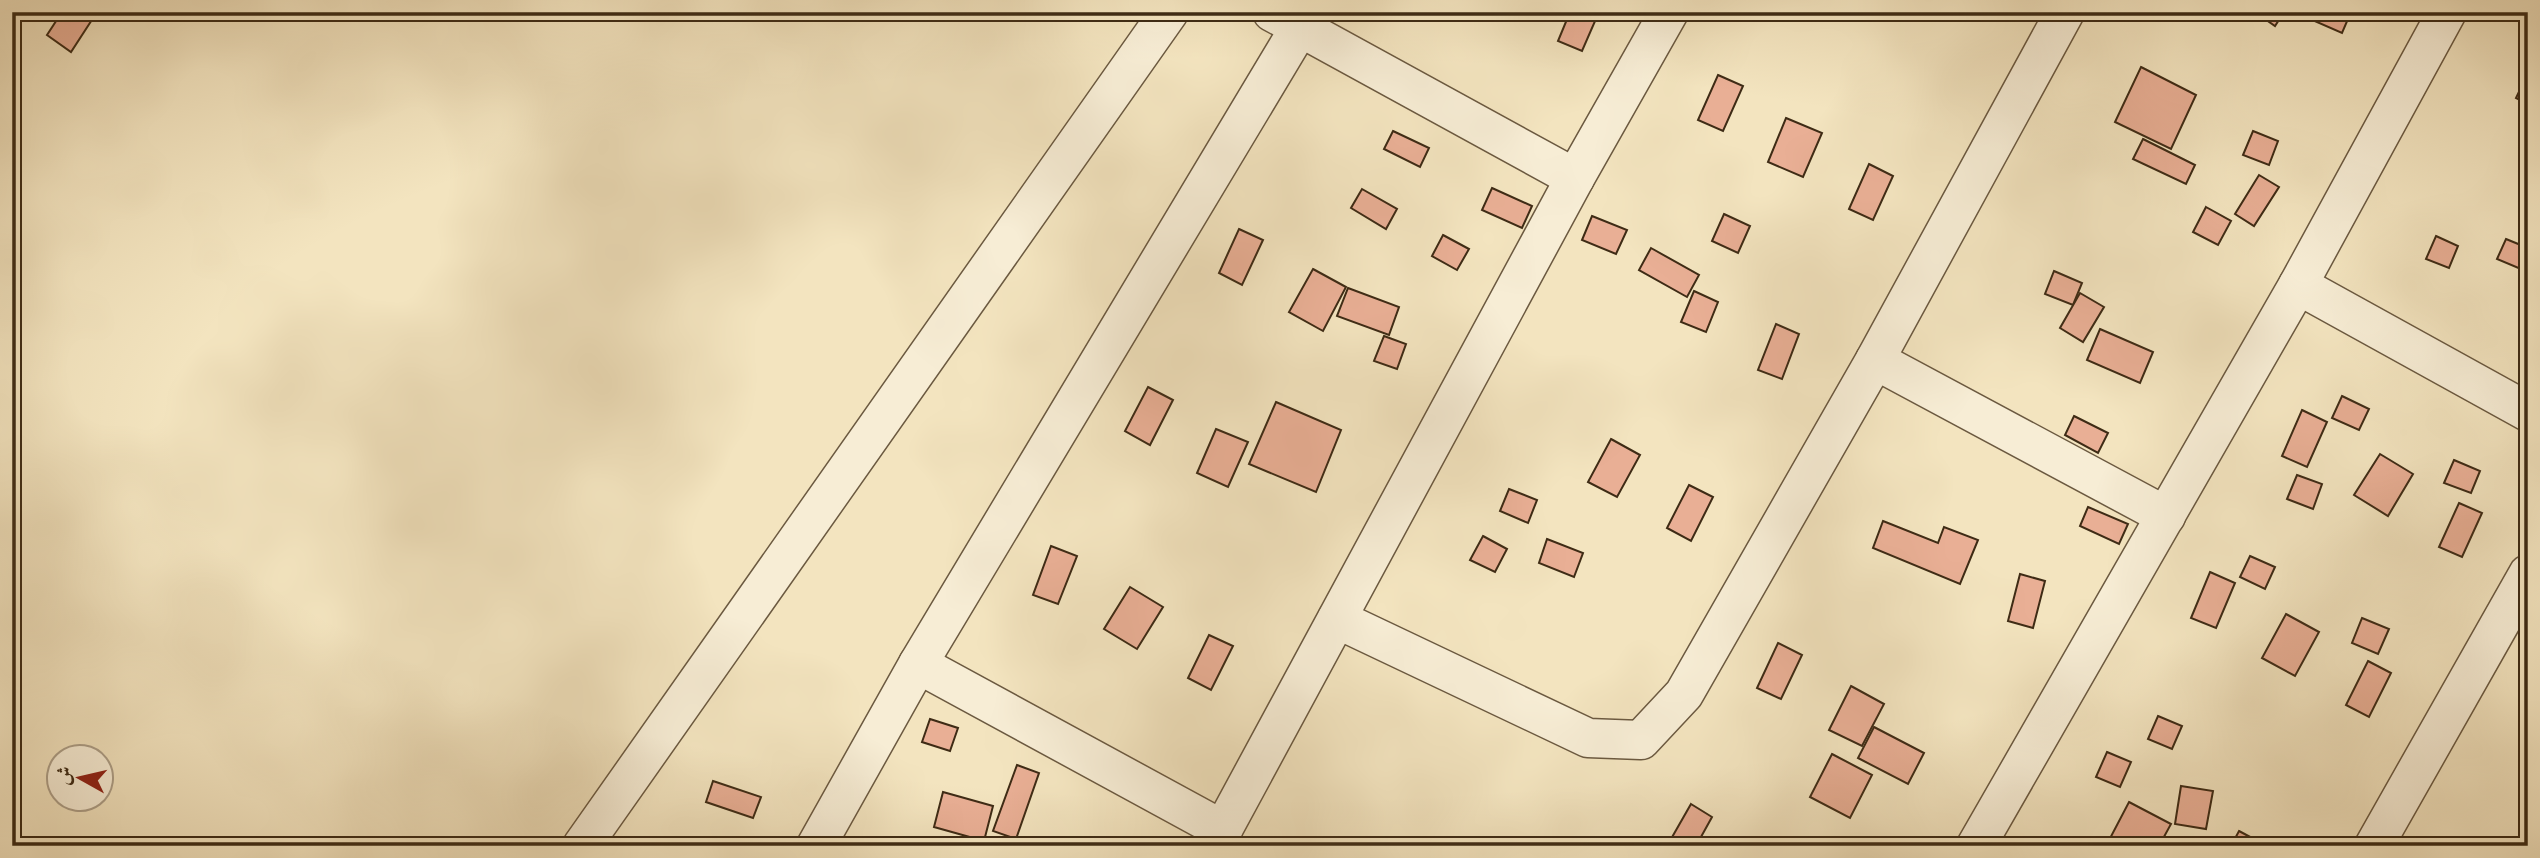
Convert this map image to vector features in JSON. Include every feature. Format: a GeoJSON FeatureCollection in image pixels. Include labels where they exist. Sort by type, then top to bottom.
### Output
{"type":"FeatureCollection","features":[{"type":"Feature","properties":{"kind":"street"},"geometry":{"type":"LineString","coordinates":[[582,846],[1169,12]]}},
{"type":"Feature","properties":{"kind":"street"},"geometry":{"type":"LineString","coordinates":[[918,664],[1219,838],[1576,178],[1669,12]]}},
{"type":"Feature","properties":{"kind":"street"},"geometry":{"type":"LineString","coordinates":[[1338,620],[1588,738],[1641,740],[1684,694],[1875,360],[2065,12]]}},
{"type":"Feature","properties":{"kind":"street"},"geometry":{"type":"LineString","coordinates":[[1976,846],[2298,285],[2447,12]]}},
{"type":"Feature","properties":{"kind":"street"},"geometry":{"type":"LineString","coordinates":[[816,846],[1286,20],[1576,178]]}},
{"type":"Feature","properties":{"kind":"street"},"geometry":{"type":"LineString","coordinates":[[2298,285],[2528,412]]}},
{"type":"Feature","properties":{"kind":"street"},"geometry":{"type":"LineString","coordinates":[[1875,360],[2166,516]]}},
{"type":"Feature","properties":{"kind":"street"},"geometry":{"type":"LineString","coordinates":[[2374,846],[2528,574]]}},
{"type":"Feature","properties":{"kind":"building"},"geometry":{"type":"Polygon","coordinates":[[[62,12],[97,12],[71,52],[47,35],[62,12]]]}},
{"type":"Feature","properties":{"kind":"building"},"geometry":{"type":"Polygon","coordinates":[[[1570,12],[1599,12],[1582,51],[1558,41],[1570,12]]]}},
{"type":"Feature","properties":{"kind":"building"},"geometry":{"type":"Polygon","coordinates":[[[2255,12],[2284,12],[2275,26],[2255,12]]]}},
{"type":"Feature","properties":{"kind":"building"},"geometry":{"type":"Polygon","coordinates":[[[2313,12],[2351,12],[2342,33],[2310,19],[2313,12]]]}},
{"type":"Feature","properties":{"kind":"building"},"geometry":{"type":"Polygon","coordinates":[[[2141,67],[2196,95],[2171,149],[2115,122],[2141,67]]]}},
{"type":"Feature","properties":{"kind":"building"},"geometry":{"type":"Polygon","coordinates":[[[1718,75],[1743,86],[1723,131],[1698,120],[1718,75]]]}},
{"type":"Feature","properties":{"kind":"building"},"geometry":{"type":"Polygon","coordinates":[[[2528,75],[2528,104],[2516,98],[2528,75]]]}},
{"type":"Feature","properties":{"kind":"building"},"geometry":{"type":"Polygon","coordinates":[[[1786,118],[1822,133],[1803,177],[1768,162],[1786,118]]]}},
{"type":"Feature","properties":{"kind":"building"},"geometry":{"type":"Polygon","coordinates":[[[1393,131],[1429,148],[1420,167],[1384,149],[1393,131]]]}},
{"type":"Feature","properties":{"kind":"building"},"geometry":{"type":"Polygon","coordinates":[[[2253,131],[2278,141],[2269,165],[2243,155],[2253,131]]]}},
{"type":"Feature","properties":{"kind":"building"},"geometry":{"type":"Polygon","coordinates":[[[2143,139],[2195,165],[2186,184],[2133,159],[2143,139]]]}},
{"type":"Feature","properties":{"kind":"building"},"geometry":{"type":"Polygon","coordinates":[[[1869,164],[1893,176],[1873,220],[1849,209],[1869,164]]]}},
{"type":"Feature","properties":{"kind":"building"},"geometry":{"type":"Polygon","coordinates":[[[2259,175],[2279,187],[2254,226],[2235,214],[2259,175]]]}},
{"type":"Feature","properties":{"kind":"building"},"geometry":{"type":"Polygon","coordinates":[[[1492,188],[1532,206],[1522,228],[1482,210],[1492,188]]]}},
{"type":"Feature","properties":{"kind":"building"},"geometry":{"type":"Polygon","coordinates":[[[1362,189],[1397,209],[1386,229],[1351,208],[1362,189]]]}},
{"type":"Feature","properties":{"kind":"building"},"geometry":{"type":"Polygon","coordinates":[[[2206,207],[2231,221],[2218,245],[2193,232],[2206,207]]]}},
{"type":"Feature","properties":{"kind":"building"},"geometry":{"type":"Polygon","coordinates":[[[1724,214],[1750,226],[1738,253],[1712,241],[1724,214]]]}},
{"type":"Feature","properties":{"kind":"building"},"geometry":{"type":"Polygon","coordinates":[[[1592,216],[1627,230],[1616,254],[1582,240],[1592,216]]]}},
{"type":"Feature","properties":{"kind":"building"},"geometry":{"type":"Polygon","coordinates":[[[1239,229],[1263,240],[1242,285],[1219,273],[1239,229]]]}},
{"type":"Feature","properties":{"kind":"building"},"geometry":{"type":"Polygon","coordinates":[[[1443,235],[1469,249],[1457,270],[1432,256],[1443,235]]]}},
{"type":"Feature","properties":{"kind":"building"},"geometry":{"type":"Polygon","coordinates":[[[2436,236],[2458,246],[2449,268],[2426,259],[2436,236]]]}},
{"type":"Feature","properties":{"kind":"building"},"geometry":{"type":"Polygon","coordinates":[[[2506,239],[2528,248],[2528,272],[2497,259],[2506,239]]]}},
{"type":"Feature","properties":{"kind":"building"},"geometry":{"type":"Polygon","coordinates":[[[1651,248],[1699,275],[1687,297],[1639,270],[1651,248]]]}},
{"type":"Feature","properties":{"kind":"building"},"geometry":{"type":"Polygon","coordinates":[[[1313,269],[1346,287],[1323,331],[1289,312],[1313,269]]]}},
{"type":"Feature","properties":{"kind":"building"},"geometry":{"type":"Polygon","coordinates":[[[2054,271],[2082,283],[2073,305],[2045,294],[2054,271]]]}},
{"type":"Feature","properties":{"kind":"building"},"geometry":{"type":"Polygon","coordinates":[[[1348,288],[1399,307],[1389,335],[1337,316],[1348,288]]]}},
{"type":"Feature","properties":{"kind":"building"},"geometry":{"type":"Polygon","coordinates":[[[1694,291],[1718,302],[1706,332],[1681,322],[1694,291]]]}},
{"type":"Feature","properties":{"kind":"building"},"geometry":{"type":"Polygon","coordinates":[[[2080,293],[2104,307],[2083,342],[2060,328],[2080,293]]]}},
{"type":"Feature","properties":{"kind":"building"},"geometry":{"type":"Polygon","coordinates":[[[1776,324],[1799,334],[1782,379],[1758,370],[1776,324]]]}},
{"type":"Feature","properties":{"kind":"building"},"geometry":{"type":"Polygon","coordinates":[[[2100,329],[2153,352],[2140,383],[2087,360],[2100,329]]]}},
{"type":"Feature","properties":{"kind":"building"},"geometry":{"type":"Polygon","coordinates":[[[1384,336],[1406,344],[1397,369],[1374,361],[1384,336]]]}},
{"type":"Feature","properties":{"kind":"building"},"geometry":{"type":"Polygon","coordinates":[[[1148,387],[1173,400],[1150,445],[1125,431],[1148,387]]]}},
{"type":"Feature","properties":{"kind":"building"},"geometry":{"type":"Polygon","coordinates":[[[2342,396],[2369,409],[2359,430],[2332,418],[2342,396]]]}},
{"type":"Feature","properties":{"kind":"building"},"geometry":{"type":"Polygon","coordinates":[[[1276,402],[1341,430],[1316,492],[1249,464],[1276,402]]]}},
{"type":"Feature","properties":{"kind":"building"},"geometry":{"type":"Polygon","coordinates":[[[2302,410],[2327,422],[2307,467],[2282,456],[2302,410]]]}},
{"type":"Feature","properties":{"kind":"building"},"geometry":{"type":"Polygon","coordinates":[[[2074,416],[2108,433],[2098,453],[2065,435],[2074,416]]]}},
{"type":"Feature","properties":{"kind":"building"},"geometry":{"type":"Polygon","coordinates":[[[1216,429],[1248,442],[1228,487],[1197,473],[1216,429]]]}},
{"type":"Feature","properties":{"kind":"building"},"geometry":{"type":"Polygon","coordinates":[[[1611,439],[1640,455],[1617,497],[1588,482],[1611,439]]]}},
{"type":"Feature","properties":{"kind":"building"},"geometry":{"type":"Polygon","coordinates":[[[2380,454],[2413,474],[2388,516],[2354,495],[2380,454]]]}},
{"type":"Feature","properties":{"kind":"building"},"geometry":{"type":"Polygon","coordinates":[[[2454,460],[2480,471],[2471,493],[2444,483],[2454,460]]]}},
{"type":"Feature","properties":{"kind":"building"},"geometry":{"type":"Polygon","coordinates":[[[2297,475],[2322,484],[2313,509],[2287,499],[2297,475]]]}},
{"type":"Feature","properties":{"kind":"building"},"geometry":{"type":"Polygon","coordinates":[[[1689,485],[1713,497],[1691,541],[1667,528],[1689,485]]]}},
{"type":"Feature","properties":{"kind":"building"},"geometry":{"type":"Polygon","coordinates":[[[1509,489],[1537,500],[1528,523],[1500,511],[1509,489]]]}},
{"type":"Feature","properties":{"kind":"building"},"geometry":{"type":"Polygon","coordinates":[[[2459,503],[2482,513],[2462,557],[2439,547],[2459,503]]]}},
{"type":"Feature","properties":{"kind":"building"},"geometry":{"type":"Polygon","coordinates":[[[2088,507],[2128,524],[2119,544],[2080,526],[2088,507]]]}},
{"type":"Feature","properties":{"kind":"building"},"geometry":{"type":"Polygon","coordinates":[[[1883,521],[1938,543],[1944,527],[1978,540],[1960,584],[1873,548],[1883,521]]]}},
{"type":"Feature","properties":{"kind":"building"},"geometry":{"type":"Polygon","coordinates":[[[1483,536],[1507,549],[1495,572],[1470,560],[1483,536]]]}},
{"type":"Feature","properties":{"kind":"building"},"geometry":{"type":"Polygon","coordinates":[[[1547,539],[1583,553],[1574,577],[1539,563],[1547,539]]]}},
{"type":"Feature","properties":{"kind":"building"},"geometry":{"type":"Polygon","coordinates":[[[1051,546],[1077,556],[1058,604],[1033,595],[1051,546]]]}},
{"type":"Feature","properties":{"kind":"building"},"geometry":{"type":"Polygon","coordinates":[[[2250,556],[2275,567],[2265,589],[2240,577],[2250,556]]]}},
{"type":"Feature","properties":{"kind":"building"},"geometry":{"type":"Polygon","coordinates":[[[2210,572],[2235,583],[2216,628],[2191,618],[2210,572]]]}},
{"type":"Feature","properties":{"kind":"building"},"geometry":{"type":"Polygon","coordinates":[[[2020,574],[2045,581],[2033,628],[2008,621],[2020,574]]]}},
{"type":"Feature","properties":{"kind":"building"},"geometry":{"type":"Polygon","coordinates":[[[1130,587],[1163,607],[1137,649],[1104,629],[1130,587]]]}},
{"type":"Feature","properties":{"kind":"building"},"geometry":{"type":"Polygon","coordinates":[[[2286,614],[2319,632],[2295,676],[2262,658],[2286,614]]]}},
{"type":"Feature","properties":{"kind":"building"},"geometry":{"type":"Polygon","coordinates":[[[2362,618],[2389,629],[2378,654],[2352,643],[2362,618]]]}},
{"type":"Feature","properties":{"kind":"building"},"geometry":{"type":"Polygon","coordinates":[[[1209,635],[1233,646],[1211,690],[1188,678],[1209,635]]]}},
{"type":"Feature","properties":{"kind":"building"},"geometry":{"type":"Polygon","coordinates":[[[1778,643],[1802,655],[1781,699],[1757,688],[1778,643]]]}},
{"type":"Feature","properties":{"kind":"building"},"geometry":{"type":"Polygon","coordinates":[[[2368,661],[2391,673],[2369,717],[2346,705],[2368,661]]]}},
{"type":"Feature","properties":{"kind":"building"},"geometry":{"type":"Polygon","coordinates":[[[1851,686],[1884,704],[1862,746],[1829,730],[1851,686]]]}},
{"type":"Feature","properties":{"kind":"building"},"geometry":{"type":"Polygon","coordinates":[[[2158,716],[2182,726],[2172,749],[2148,739],[2158,716]]]}},
{"type":"Feature","properties":{"kind":"building"},"geometry":{"type":"Polygon","coordinates":[[[930,719],[958,728],[950,751],[922,742],[930,719]]]}},
{"type":"Feature","properties":{"kind":"building"},"geometry":{"type":"Polygon","coordinates":[[[1874,727],[1924,753],[1908,784],[1858,758],[1874,727]]]}},
{"type":"Feature","properties":{"kind":"building"},"geometry":{"type":"Polygon","coordinates":[[[2107,752],[2131,762],[2120,787],[2096,777],[2107,752]]]}},
{"type":"Feature","properties":{"kind":"building"},"geometry":{"type":"Polygon","coordinates":[[[1832,754],[1872,775],[1850,818],[1810,797],[1832,754]]]}},
{"type":"Feature","properties":{"kind":"building"},"geometry":{"type":"Polygon","coordinates":[[[1017,765],[1039,773],[1016,839],[993,831],[1017,765]]]}},
{"type":"Feature","properties":{"kind":"building"},"geometry":{"type":"Polygon","coordinates":[[[713,781],[761,797],[753,818],[706,802],[713,781]]]}},
{"type":"Feature","properties":{"kind":"building"},"geometry":{"type":"Polygon","coordinates":[[[2181,786],[2213,791],[2206,829],[2175,824],[2181,786]]]}},
{"type":"Feature","properties":{"kind":"building"},"geometry":{"type":"Polygon","coordinates":[[[943,792],[993,806],[984,841],[934,827],[943,792]]]}},
{"type":"Feature","properties":{"kind":"building"},"geometry":{"type":"Polygon","coordinates":[[[2129,802],[2171,824],[2159,846],[2106,846],[2129,802]]]}},
{"type":"Feature","properties":{"kind":"building"},"geometry":{"type":"Polygon","coordinates":[[[1691,804],[1712,817],[1696,846],[1667,846],[1691,804]]]}},
{"type":"Feature","properties":{"kind":"building"},"geometry":{"type":"Polygon","coordinates":[[[2239,831],[2267,846],[2231,846],[2239,831]]]}}]}
